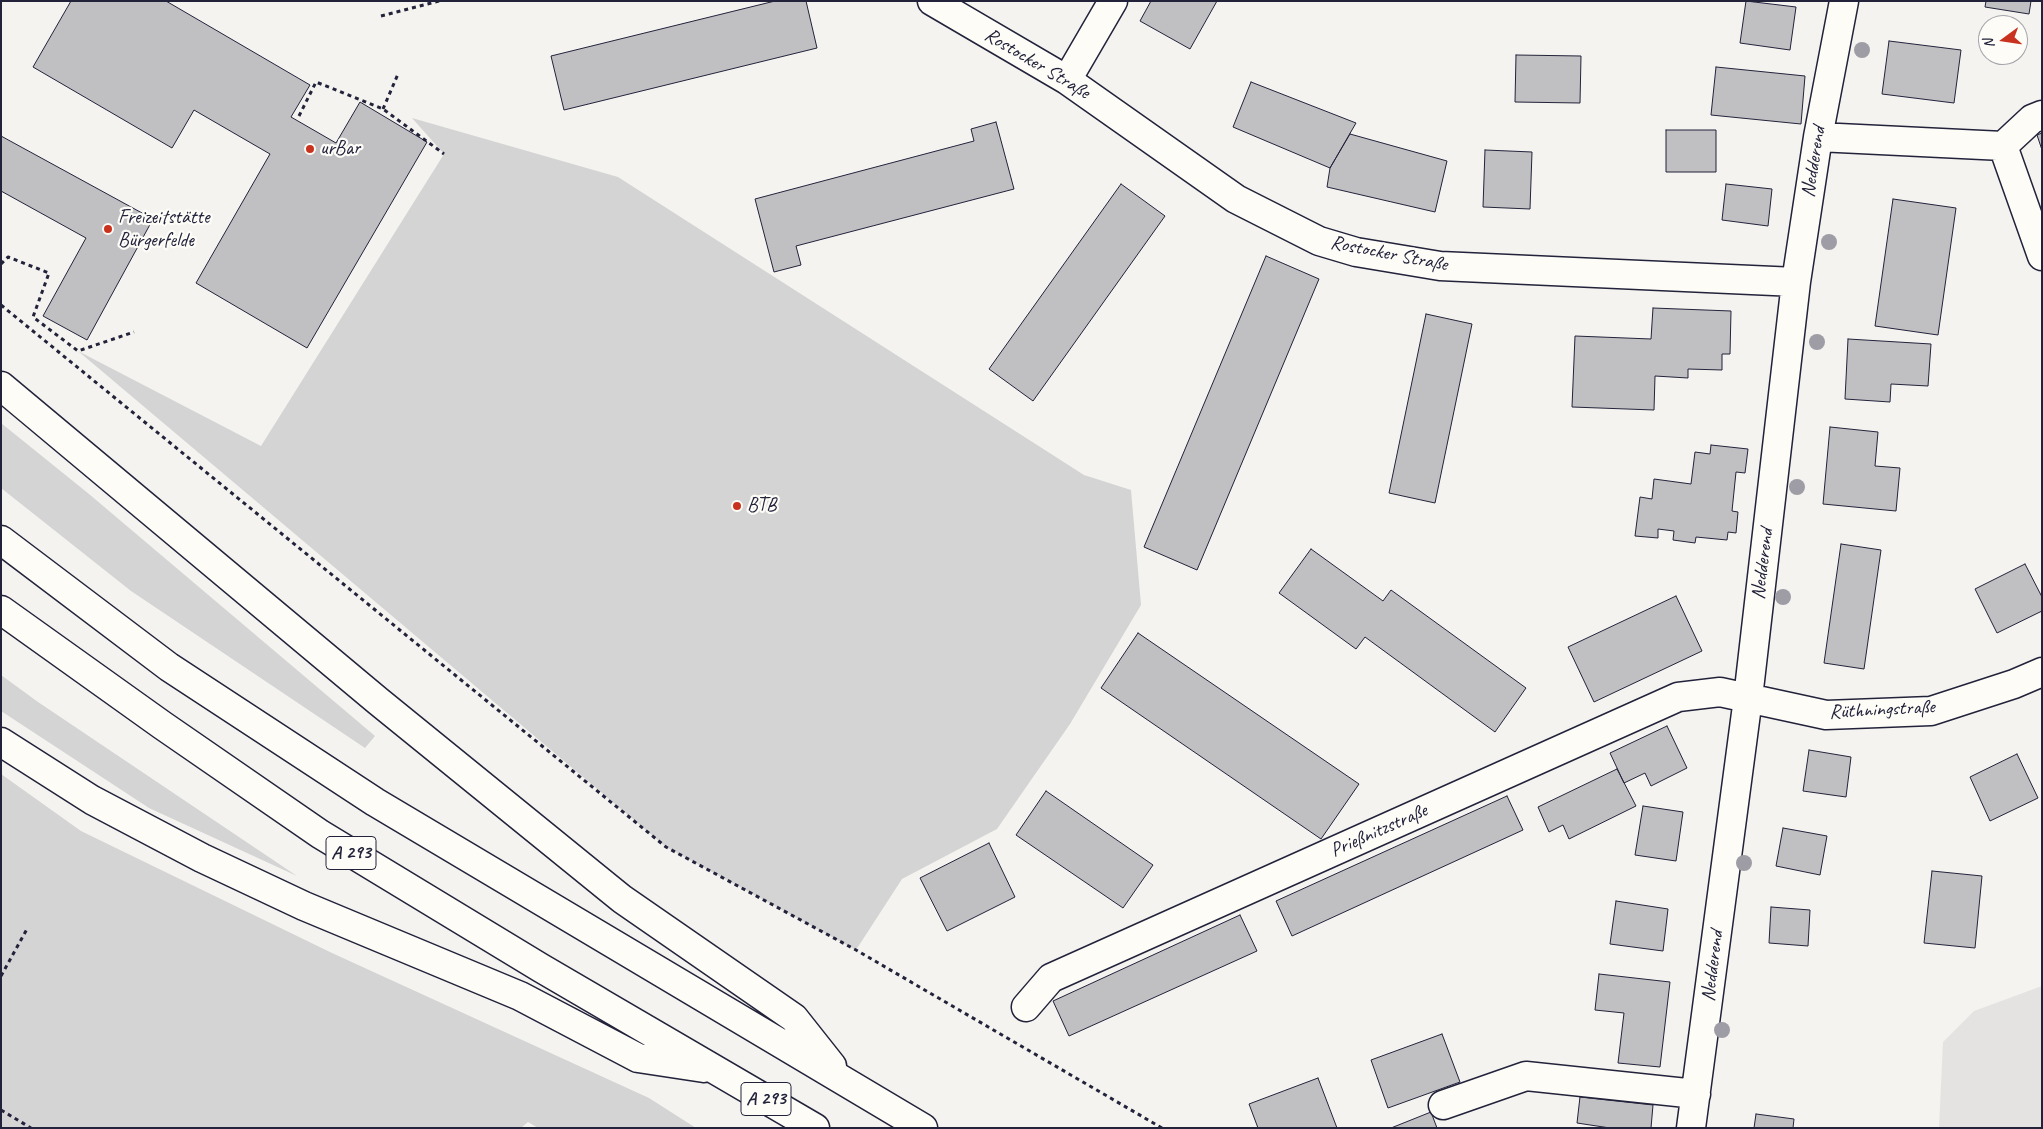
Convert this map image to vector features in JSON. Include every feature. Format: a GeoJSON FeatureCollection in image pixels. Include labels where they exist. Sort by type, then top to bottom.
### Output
{"type":"FeatureCollection","features":[{"type":"Feature","properties":{"kind":"main road","name":"Rostocker Straße"},"geometry":{"type":"LineString","coordinates":[[932,1],[1068,80],[1236,199],[1319,241],[1356,252],[1440,266],[1796,282]]}},
{"type":"Feature","properties":{"kind":"main road"},"geometry":{"type":"LineString","coordinates":[[1068,80],[1112,1]]}},
{"type":"Feature","properties":{"kind":"main road","name":"Nedderend"},"geometry":{"type":"LineString","coordinates":[[1691,1128],[1748,698],[1796,282],[1818,137],[1844,1]]}},
{"type":"Feature","properties":{"kind":"main road"},"geometry":{"type":"LineString","coordinates":[[1818,137],[2003,146],[2032,120],[2042,115]]}},
{"type":"Feature","properties":{"kind":"main road"},"geometry":{"type":"LineString","coordinates":[[2003,146],[2042,256]]}},
{"type":"Feature","properties":{"kind":"main road"},"geometry":{"type":"LineString","coordinates":[[1,386],[378,702],[622,899],[794,1018],[843,1080]]}},
{"type":"Feature","properties":{"kind":"main road","name":"A 293"},"geometry":{"type":"LineString","coordinates":[[1,540],[169,667],[375,802],[923,1128]]}},
{"type":"Feature","properties":{"kind":"main road","name":"A 293"},"geometry":{"type":"LineString","coordinates":[[1,610],[162,725],[320,834],[541,968],[815,1128]]}},
{"type":"Feature","properties":{"kind":"main road","name":"Rüthningstraße"},"geometry":{"type":"LineString","coordinates":[[1748,698],[1826,715],[1931,711],[2014,684],[2042,672]]}},
{"type":"Feature","properties":{"kind":"main road","name":"Prießnitzstraße"},"geometry":{"type":"LineString","coordinates":[[1026,1007],[1050,978],[1678,697],[1720,692],[1748,698]]}},
{"type":"Feature","properties":{"kind":"main road"},"geometry":{"type":"LineString","coordinates":[[1,742],[92,800],[202,858],[304,906],[520,996],[638,1058],[718,1070]]}},
{"type":"Feature","properties":{"kind":"main road"},"geometry":{"type":"LineString","coordinates":[[1443,1105],[1526,1076],[1696,1094]]}},
{"type":"Feature","properties":{"kind":"path"},"geometry":{"type":"LineString","coordinates":[[381,16],[439,1]]}},
{"type":"Feature","properties":{"kind":"path"},"geometry":{"type":"LineString","coordinates":[[383,109],[398,74]]}},
{"type":"Feature","properties":{"kind":"path"},"geometry":{"type":"LineString","coordinates":[[299,116],[316,82],[383,109],[444,154]]}},
{"type":"Feature","properties":{"kind":"path"},"geometry":{"type":"LineString","coordinates":[[1,264],[8,257],[49,273],[33,316],[78,351],[134,332]]}},
{"type":"Feature","properties":{"kind":"path"},"geometry":{"type":"LineString","coordinates":[[1,305],[666,846],[856,950],[1162,1128]]}},
{"type":"Feature","properties":{"kind":"path"},"geometry":{"type":"LineString","coordinates":[[1,976],[26,929]]}},
{"type":"Feature","properties":{"kind":"path"},"geometry":{"type":"LineString","coordinates":[[1,1110],[31,1128]]}},
{"type":"Feature","properties":{"kind":"shaded area"},"geometry":{"type":"Polygon","coordinates":[[[412,118],[618,177],[1084,475],[1131,490],[1141,605],[1070,724],[997,829],[902,879],[856,950],[666,847],[78,351],[261,446],[444,154],[412,118]]]}},
{"type":"Feature","properties":{"kind":"shaded area"},"geometry":{"type":"Polygon","coordinates":[[[1,423],[89,494],[375,736],[365,748],[131,591],[1,488],[1,423]]]}},
{"type":"Feature","properties":{"kind":"shaded area"},"geometry":{"type":"Polygon","coordinates":[[[1,675],[38,702],[297,876],[149,808],[1,711],[1,675]]]}},
{"type":"Feature","properties":{"kind":"shaded area"},"geometry":{"type":"Polygon","coordinates":[[[1,774],[81,831],[332,953],[649,1098],[696,1128],[538,1128],[528,1122],[521,1128],[1,1128],[1,774]]]}},
{"type":"Feature","properties":{"kind":"shaded area"},"geometry":{"type":"Polygon","coordinates":[[[2042,986],[2042,1128],[1939,1128],[1943,1042],[1974,1011],[2042,986]]]}},
{"type":"Feature","properties":{"kind":"building"},"geometry":{"type":"Polygon","coordinates":[[[71,1],[166,1],[310,85],[291,117],[336,143],[360,102],[427,142],[307,348],[196,283],[270,154],[194,110],[172,148],[33,67],[71,1]]]}},
{"type":"Feature","properties":{"kind":"building"},"geometry":{"type":"Polygon","coordinates":[[[775,1],[806,1],[817,48],[564,110],[551,56],[775,1]]]}},
{"type":"Feature","properties":{"kind":"building"},"geometry":{"type":"Polygon","coordinates":[[[1151,1],[1217,1],[1190,49],[1140,21],[1151,1]]]}},
{"type":"Feature","properties":{"kind":"building"},"geometry":{"type":"Polygon","coordinates":[[[1746,1],[1796,7],[1790,50],[1740,43],[1746,1]]]}},
{"type":"Feature","properties":{"kind":"building"},"geometry":{"type":"Polygon","coordinates":[[[1986,1],[2031,1],[2029,14],[1985,7],[1986,1]]]}},
{"type":"Feature","properties":{"kind":"building"},"geometry":{"type":"Polygon","coordinates":[[[1889,41],[1961,50],[1954,103],[1882,94],[1889,41]]]}},
{"type":"Feature","properties":{"kind":"building"},"geometry":{"type":"Polygon","coordinates":[[[1516,55],[1581,56],[1580,103],[1515,102],[1516,55]]]}},
{"type":"Feature","properties":{"kind":"building"},"geometry":{"type":"Polygon","coordinates":[[[1716,67],[1805,76],[1801,124],[1711,115],[1716,67]]]}},
{"type":"Feature","properties":{"kind":"building"},"geometry":{"type":"Polygon","coordinates":[[[1251,82],[1356,123],[1330,168],[1233,127],[1251,82]]]}},
{"type":"Feature","properties":{"kind":"building"},"geometry":{"type":"Polygon","coordinates":[[[996,122],[1014,189],[796,246],[801,265],[774,272],[755,199],[974,141],[971,129],[996,122]]]}},
{"type":"Feature","properties":{"kind":"building"},"geometry":{"type":"Polygon","coordinates":[[[1666,130],[1716,130],[1716,172],[1666,172],[1666,130]]]}},
{"type":"Feature","properties":{"kind":"building"},"geometry":{"type":"Polygon","coordinates":[[[2042,133],[2042,150],[2037,135],[2042,133]]]}},
{"type":"Feature","properties":{"kind":"building"},"geometry":{"type":"Polygon","coordinates":[[[1350,134],[1447,161],[1435,212],[1327,187],[1330,168],[1350,134]]]}},
{"type":"Feature","properties":{"kind":"building","name":"Freizeitstätte Bürgerfelde"},"geometry":{"type":"Polygon","coordinates":[[[1,136],[153,219],[87,340],[43,316],[86,238],[1,191],[1,136]]]}},
{"type":"Feature","properties":{"kind":"building"},"geometry":{"type":"Polygon","coordinates":[[[1485,150],[1532,152],[1530,209],[1483,207],[1485,150]]]}},
{"type":"Feature","properties":{"kind":"building"},"geometry":{"type":"Polygon","coordinates":[[[1121,184],[1165,216],[1033,401],[989,369],[1121,184]]]}},
{"type":"Feature","properties":{"kind":"building"},"geometry":{"type":"Polygon","coordinates":[[[1726,184],[1772,189],[1768,226],[1722,220],[1726,184]]]}},
{"type":"Feature","properties":{"kind":"building"},"geometry":{"type":"Polygon","coordinates":[[[1893,199],[1956,208],[1938,335],[1875,326],[1893,199]]]}},
{"type":"Feature","properties":{"kind":"building"},"geometry":{"type":"Polygon","coordinates":[[[1266,256],[1319,279],[1197,570],[1144,547],[1266,256]]]}},
{"type":"Feature","properties":{"kind":"building"},"geometry":{"type":"Polygon","coordinates":[[[1653,308],[1731,311],[1730,354],[1722,354],[1722,370],[1688,369],[1688,378],[1655,376],[1654,410],[1572,407],[1575,336],[1651,339],[1653,308]]]}},
{"type":"Feature","properties":{"kind":"building"},"geometry":{"type":"Polygon","coordinates":[[[1426,314],[1472,324],[1435,503],[1389,493],[1426,314]]]}},
{"type":"Feature","properties":{"kind":"building"},"geometry":{"type":"Polygon","coordinates":[[[1848,339],[1931,344],[1928,386],[1891,384],[1890,402],[1845,399],[1848,339]]]}},
{"type":"Feature","properties":{"kind":"building"},"geometry":{"type":"Polygon","coordinates":[[[1830,427],[1878,432],[1875,466],[1900,468],[1896,511],[1823,504],[1830,427]]]}},
{"type":"Feature","properties":{"kind":"building"},"geometry":{"type":"Polygon","coordinates":[[[1711,445],[1748,449],[1745,473],[1736,472],[1732,511],[1738,512],[1736,533],[1728,532],[1727,540],[1696,537],[1695,543],[1673,540],[1674,531],[1658,529],[1658,538],[1635,536],[1640,497],[1652,499],[1654,479],[1691,484],[1695,452],[1710,454],[1711,445]]]}},
{"type":"Feature","properties":{"kind":"building"},"geometry":{"type":"Polygon","coordinates":[[[1841,544],[1881,550],[1864,669],[1824,663],[1841,544]]]}},
{"type":"Feature","properties":{"kind":"building"},"geometry":{"type":"Polygon","coordinates":[[[1311,549],[1383,601],[1391,590],[1526,688],[1495,732],[1365,637],[1356,649],[1279,593],[1311,549]]]}},
{"type":"Feature","properties":{"kind":"building"},"geometry":{"type":"Polygon","coordinates":[[[2025,564],[2042,597],[2042,611],[1997,633],[1975,589],[2025,564]]]}},
{"type":"Feature","properties":{"kind":"building"},"geometry":{"type":"Polygon","coordinates":[[[1676,596],[1702,651],[1594,702],[1568,647],[1676,596]]]}},
{"type":"Feature","properties":{"kind":"building"},"geometry":{"type":"Polygon","coordinates":[[[1138,633],[1359,784],[1321,839],[1101,688],[1138,633]]]}},
{"type":"Feature","properties":{"kind":"building"},"geometry":{"type":"Polygon","coordinates":[[[1667,726],[1687,768],[1651,786],[1645,773],[1624,783],[1610,753],[1667,726]]]}},
{"type":"Feature","properties":{"kind":"building"},"geometry":{"type":"Polygon","coordinates":[[[1809,750],[1851,757],[1846,797],[1803,791],[1809,750]]]}},
{"type":"Feature","properties":{"kind":"building"},"geometry":{"type":"Polygon","coordinates":[[[2017,754],[2038,798],[1990,821],[1970,777],[2017,754]]]}},
{"type":"Feature","properties":{"kind":"building"},"geometry":{"type":"Polygon","coordinates":[[[1617,769],[1636,806],[1569,839],[1563,825],[1549,832],[1538,807],[1617,769]]]}},
{"type":"Feature","properties":{"kind":"building"},"geometry":{"type":"Polygon","coordinates":[[[1046,791],[1153,865],[1123,908],[1016,835],[1046,791]]]}},
{"type":"Feature","properties":{"kind":"building"},"geometry":{"type":"Polygon","coordinates":[[[1507,796],[1523,830],[1292,936],[1276,901],[1507,796]]]}},
{"type":"Feature","properties":{"kind":"building"},"geometry":{"type":"Polygon","coordinates":[[[1643,806],[1683,812],[1676,861],[1635,855],[1643,806]]]}},
{"type":"Feature","properties":{"kind":"building"},"geometry":{"type":"Polygon","coordinates":[[[1783,828],[1827,836],[1820,875],[1776,866],[1783,828]]]}},
{"type":"Feature","properties":{"kind":"building"},"geometry":{"type":"Polygon","coordinates":[[[989,843],[1015,897],[947,931],[920,878],[989,843]]]}},
{"type":"Feature","properties":{"kind":"building"},"geometry":{"type":"Polygon","coordinates":[[[1932,871],[1982,876],[1975,948],[1924,943],[1932,871]]]}},
{"type":"Feature","properties":{"kind":"building"},"geometry":{"type":"Polygon","coordinates":[[[1616,901],[1668,909],[1663,951],[1610,944],[1616,901]]]}},
{"type":"Feature","properties":{"kind":"building"},"geometry":{"type":"Polygon","coordinates":[[[1771,907],[1810,910],[1808,946],[1769,943],[1771,907]]]}},
{"type":"Feature","properties":{"kind":"building"},"geometry":{"type":"Polygon","coordinates":[[[1240,915],[1257,951],[1069,1036],[1053,1001],[1240,915]]]}},
{"type":"Feature","properties":{"kind":"building"},"geometry":{"type":"Polygon","coordinates":[[[1599,974],[1670,982],[1660,1067],[1618,1063],[1624,1013],[1595,1010],[1599,974]]]}},
{"type":"Feature","properties":{"kind":"building"},"geometry":{"type":"Polygon","coordinates":[[[1442,1034],[1460,1082],[1388,1108],[1371,1060],[1442,1034]]]}},
{"type":"Feature","properties":{"kind":"building"},"geometry":{"type":"Polygon","coordinates":[[[1318,1078],[1337,1128],[1258,1128],[1249,1104],[1318,1078]]]}},
{"type":"Feature","properties":{"kind":"building"},"geometry":{"type":"Polygon","coordinates":[[[1580,1097],[1653,1105],[1651,1128],[1610,1128],[1577,1123],[1580,1097]]]}},
{"type":"Feature","properties":{"kind":"building"},"geometry":{"type":"Polygon","coordinates":[[[1431,1112],[1437,1128],[1391,1128],[1431,1112]]]}},
{"type":"Feature","properties":{"kind":"building"},"geometry":{"type":"Polygon","coordinates":[[[1756,1114],[1794,1119],[1793,1128],[1754,1128],[1756,1114]]]}},
{"type":"Feature","properties":{"kind":"place","name":"urBar"},"geometry":{"type":"Point","coordinates":[310,149]}},
{"type":"Feature","properties":{"kind":"place","name":"Freizeitstätte Bürgerfelde"},"geometry":{"type":"Point","coordinates":[108,229]}},
{"type":"Feature","properties":{"kind":"place","name":"BTB"},"geometry":{"type":"Point","coordinates":[737,506]}}]}
